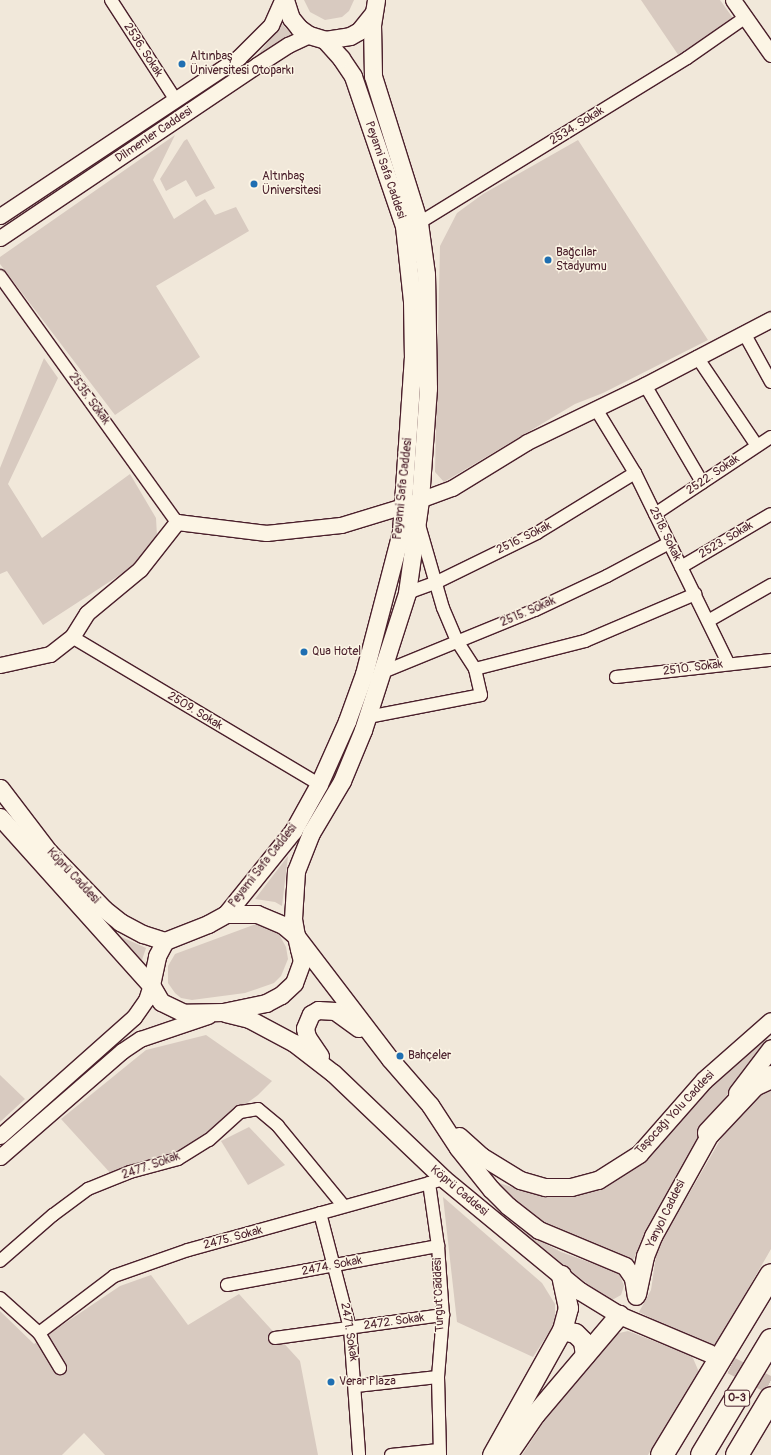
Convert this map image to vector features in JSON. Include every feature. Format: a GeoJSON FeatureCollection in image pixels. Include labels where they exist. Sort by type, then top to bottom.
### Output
{"type":"FeatureCollection","features":[{"type":"Feature","properties":{"kind":"highway"},"geometry":{"type":"LineString","coordinates":[[709,1133],[754,1085],[771,1077]]}},
{"type":"Feature","properties":{"kind":"highway"},"geometry":{"type":"LineString","coordinates":[[662,1455],[771,1275]]}},
{"type":"Feature","properties":{"kind":"highway","name":"O-3"},"geometry":{"type":"LineString","coordinates":[[702,1455],[771,1340]]}},
{"type":"Feature","properties":{"kind":"highway","name":"O-3"},"geometry":{"type":"LineString","coordinates":[[737,1455],[771,1398]]}},
{"type":"Feature","properties":{"kind":"main road"},"geometry":{"type":"LineString","coordinates":[[285,0],[291,18],[308,35],[325,40],[350,36],[360,31],[376,5]]}},
{"type":"Feature","properties":{"kind":"main road"},"geometry":{"type":"LineString","coordinates":[[296,936],[271,919],[241,912],[226,914],[208,924],[166,941],[157,956],[150,985],[161,1002],[184,1013],[223,1012],[266,1003],[282,995],[294,983],[302,961],[296,936],[292,896],[296,871],[311,833],[342,781],[368,717],[407,593],[420,500],[428,339],[426,274],[373,76],[371,47],[376,5]]}},
{"type":"Feature","properties":{"kind":"main road","name":"Peyami Safa Caddesi"},"geometry":{"type":"LineString","coordinates":[[226,914],[293,831],[319,784],[347,721],[364,674],[388,588],[401,532],[413,358],[412,224],[353,76],[341,58],[325,40]]}},
{"type":"Feature","properties":{"kind":"main road","name":"Köprü Caddesi"},"geometry":{"type":"LineString","coordinates":[[0,788],[50,852],[104,909],[137,931],[166,941]]}},
{"type":"Feature","properties":{"kind":"main road","name":"Köprü Caddesi"},"geometry":{"type":"LineString","coordinates":[[0,817],[150,985]]}},
{"type":"Feature","properties":{"kind":"main road","name":"Köprü Caddesi"},"geometry":{"type":"LineString","coordinates":[[296,936],[390,1059],[430,1105],[481,1178],[508,1206],[539,1230],[625,1266],[633,1278],[636,1296]]}},
{"type":"Feature","properties":{"kind":"main road"},"geometry":{"type":"LineString","coordinates":[[333,1074],[307,1037],[308,1019],[311,1014],[318,1010],[330,1010],[343,1015],[390,1059]]}},
{"type":"Feature","properties":{"kind":"main road","name":"Köprü Caddesi"},"geometry":{"type":"LineString","coordinates":[[223,1012],[270,1028],[294,1043],[333,1074],[436,1181],[598,1303],[619,1315],[709,1354]]}},
{"type":"Feature","properties":{"kind":"main road","name":"Taşocağı Yolu Caddesi"},"geometry":{"type":"LineString","coordinates":[[430,1105],[481,1156],[500,1170],[520,1180],[545,1187],[572,1187],[598,1180],[638,1154],[704,1080],[771,1021]]}},
{"type":"Feature","properties":{"kind":"main road","name":"Yanyol Caddesi"},"geometry":{"type":"LineString","coordinates":[[507,1455],[535,1414],[636,1296],[640,1286],[645,1256],[653,1236],[709,1133],[771,1048]]}},
{"type":"Feature","properties":{"kind":"main road"},"geometry":{"type":"LineString","coordinates":[[492,1455],[562,1330],[568,1308],[561,1275]]}},
{"type":"Feature","properties":{"kind":"main road"},"geometry":{"type":"LineString","coordinates":[[562,1330],[575,1333],[583,1341],[585,1355]]}},
{"type":"Feature","properties":{"kind":"street","name":"2536. Sokak"},"geometry":{"type":"LineString","coordinates":[[111,0],[175,99]]}},
{"type":"Feature","properties":{"kind":"street","name":"Dilmenler Caddesi"},"geometry":{"type":"LineString","coordinates":[[0,216],[252,46],[271,25],[282,0]]}},
{"type":"Feature","properties":{"kind":"street"},"geometry":{"type":"LineString","coordinates":[[733,0],[771,54]]}},
{"type":"Feature","properties":{"kind":"street","name":"2534. Sokak"},"geometry":{"type":"LineString","coordinates":[[412,224],[687,58],[746,17]]}},
{"type":"Feature","properties":{"kind":"street","name":"Dilmenler Caddesi"},"geometry":{"type":"LineString","coordinates":[[0,238],[263,61],[308,35]]}},
{"type":"Feature","properties":{"kind":"street","name":"2535. Sokak"},"geometry":{"type":"LineString","coordinates":[[0,276],[178,522]]}},
{"type":"Feature","properties":{"kind":"street"},"geometry":{"type":"LineString","coordinates":[[0,665],[50,654],[72,637],[87,614],[140,569],[178,522],[266,533],[341,525],[403,506],[452,488],[527,442],[645,385],[771,319]]}},
{"type":"Feature","properties":{"kind":"street"},"geometry":{"type":"LineString","coordinates":[[744,333],[771,382]]}},
{"type":"Feature","properties":{"kind":"street"},"geometry":{"type":"LineString","coordinates":[[697,357],[757,446]]}},
{"type":"Feature","properties":{"kind":"street"},"geometry":{"type":"LineString","coordinates":[[645,385],[702,482]]}},
{"type":"Feature","properties":{"kind":"street","name":"2518. Sokak"},"geometry":{"type":"LineString","coordinates":[[596,409],[635,473],[728,663]]}},
{"type":"Feature","properties":{"kind":"street","name":"2522. Sokak"},"geometry":{"type":"LineString","coordinates":[[655,514],[771,437]]}},
{"type":"Feature","properties":{"kind":"street","name":"2516. Sokak"},"geometry":{"type":"LineString","coordinates":[[407,593],[435,583],[537,533],[635,473]]}},
{"type":"Feature","properties":{"kind":"street","name":"2523. Sokak"},"geometry":{"type":"LineString","coordinates":[[681,567],[771,514]]}},
{"type":"Feature","properties":{"kind":"street"},"geometry":{"type":"LineString","coordinates":[[368,717],[481,696],[475,669],[458,641],[435,583],[417,519]]}},
{"type":"Feature","properties":{"kind":"street","name":"2515. Sokak"},"geometry":{"type":"LineString","coordinates":[[383,672],[594,582],[670,543]]}},
{"type":"Feature","properties":{"kind":"street"},"geometry":{"type":"LineString","coordinates":[[708,621],[770,587]]}},
{"type":"Feature","properties":{"kind":"street"},"geometry":{"type":"LineString","coordinates":[[475,669],[585,641],[695,594]]}},
{"type":"Feature","properties":{"kind":"street","name":"2509. Sokak"},"geometry":{"type":"LineString","coordinates":[[72,637],[319,784]]}},
{"type":"Feature","properties":{"kind":"street","name":"2510. Sokak"},"geometry":{"type":"LineString","coordinates":[[616,677],[728,663],[771,660]]}},
{"type":"Feature","properties":{"kind":"street"},"geometry":{"type":"LineString","coordinates":[[0,1136],[134,1016],[146,1000],[150,985]]}},
{"type":"Feature","properties":{"kind":"street"},"geometry":{"type":"LineString","coordinates":[[0,1157],[122,1051],[140,1039],[223,1012]]}},
{"type":"Feature","properties":{"kind":"street","name":"2477. Sokak"},"geometry":{"type":"LineString","coordinates":[[0,1262],[53,1214],[88,1189],[130,1172],[178,1159],[209,1140],[240,1112],[258,1109],[278,1126],[343,1205]]}},
{"type":"Feature","properties":{"kind":"street","name":"2475. Sokak"},"geometry":{"type":"LineString","coordinates":[[39,1333],[114,1276],[188,1250],[320,1213],[343,1205],[436,1181]]}},
{"type":"Feature","properties":{"kind":"street","name":"Turgut Caddesi"},"geometry":{"type":"LineString","coordinates":[[436,1181],[438,1246],[443,1315],[438,1377],[439,1452]]}},
{"type":"Feature","properties":{"kind":"street","name":"2471. Sokak"},"geometry":{"type":"LineString","coordinates":[[320,1213],[335,1265],[350,1328],[356,1386],[358,1455]]}},
{"type":"Feature","properties":{"kind":"street","name":"2474. Sokak"},"geometry":{"type":"LineString","coordinates":[[227,1285],[438,1246]]}},
{"type":"Feature","properties":{"kind":"street"},"geometry":{"type":"LineString","coordinates":[[0,1298],[39,1333],[60,1368]]}},
{"type":"Feature","properties":{"kind":"street","name":"2472. Sokak"},"geometry":{"type":"LineString","coordinates":[[274,1338],[443,1315]]}},
{"type":"Feature","properties":{"kind":"street"},"geometry":{"type":"LineString","coordinates":[[356,1386],[438,1377]]}},
{"type":"Feature","properties":{"kind":"street"},"geometry":{"type":"LineString","coordinates":[[391,1455],[439,1452]]}},
{"type":"Feature","properties":{"kind":"shaded area"},"geometry":{"type":"Polygon","coordinates":[[[304,0],[354,0],[349,11],[342,17],[325,20],[310,12],[304,0]]]}},
{"type":"Feature","properties":{"kind":"shaded area"},"geometry":{"type":"Polygon","coordinates":[[[641,0],[720,0],[735,21],[681,59],[641,0]]]}},
{"type":"Feature","properties":{"kind":"shaded area"},"geometry":{"type":"Polygon","coordinates":[[[282,24],[293,35],[257,56],[282,24]]]}},
{"type":"Feature","properties":{"kind":"shaded area"},"geometry":{"type":"Polygon","coordinates":[[[175,135],[153,180],[174,219],[205,199],[215,215],[236,207],[249,231],[156,286],[200,357],[115,415],[0,264],[0,257],[175,135]]]}},
{"type":"Feature","properties":{"kind":"shaded area"},"geometry":{"type":"Polygon","coordinates":[[[187,139],[215,188],[196,197],[186,180],[166,191],[160,179],[184,141],[187,139]]]}},
{"type":"Feature","properties":{"kind":"shaded area","name":"Bağcılar Stadyumu"},"geometry":{"type":"Polygon","coordinates":[[[578,140],[708,340],[603,393],[575,404],[444,482],[435,472],[440,246],[457,213],[483,194],[578,140]]]}},
{"type":"Feature","properties":{"kind":"shaded area"},"geometry":{"type":"Polygon","coordinates":[[[44,358],[58,378],[8,484],[42,538],[130,474],[156,518],[157,536],[146,558],[43,625],[7,571],[0,574],[0,468],[44,358]]]}},
{"type":"Feature","properties":{"kind":"shaded area"},"geometry":{"type":"Polygon","coordinates":[[[288,856],[282,906],[275,902],[255,899],[288,856]]]}},
{"type":"Feature","properties":{"kind":"shaded area"},"geometry":{"type":"Polygon","coordinates":[[[256,924],[270,927],[280,936],[286,947],[288,959],[281,976],[274,983],[245,993],[192,1000],[181,998],[175,993],[168,983],[168,966],[175,954],[256,924]]]}},
{"type":"Feature","properties":{"kind":"shaded area"},"geometry":{"type":"Polygon","coordinates":[[[117,935],[146,948],[141,963],[117,935]]]}},
{"type":"Feature","properties":{"kind":"shaded area"},"geometry":{"type":"Polygon","coordinates":[[[206,1035],[272,1081],[258,1095],[178,1153],[113,1176],[61,1119],[146,1050],[206,1035]]]}},
{"type":"Feature","properties":{"kind":"shaded area"},"geometry":{"type":"Polygon","coordinates":[[[769,1037],[716,1110],[671,1186],[632,1262],[550,1229],[521,1211],[493,1181],[524,1191],[580,1194],[621,1177],[661,1145],[696,1097],[769,1037]]]}},
{"type":"Feature","properties":{"kind":"shaded area"},"geometry":{"type":"Polygon","coordinates":[[[0,1075],[25,1099],[0,1122],[0,1075]]]}},
{"type":"Feature","properties":{"kind":"shaded area"},"geometry":{"type":"Polygon","coordinates":[[[771,1089],[771,1249],[713,1350],[639,1312],[651,1290],[657,1249],[726,1130],[751,1101],[771,1089]]]}},
{"type":"Feature","properties":{"kind":"shaded area"},"geometry":{"type":"Polygon","coordinates":[[[249,1127],[285,1165],[248,1185],[221,1141],[249,1127]]]}},
{"type":"Feature","properties":{"kind":"shaded area"},"geometry":{"type":"Polygon","coordinates":[[[443,1197],[542,1283],[555,1304],[555,1323],[533,1357],[457,1322],[443,1197]]]}},
{"type":"Feature","properties":{"kind":"shaded area"},"geometry":{"type":"Polygon","coordinates":[[[522,1231],[561,1252],[619,1273],[624,1286],[621,1295],[612,1300],[602,1296],[522,1231]]]}},
{"type":"Feature","properties":{"kind":"shaded area"},"geometry":{"type":"Polygon","coordinates":[[[151,1275],[188,1325],[239,1294],[300,1361],[318,1455],[105,1455],[84,1433],[62,1455],[0,1455],[0,1311],[34,1344],[120,1286],[151,1275]]]}},
{"type":"Feature","properties":{"kind":"shaded area"},"geometry":{"type":"Polygon","coordinates":[[[628,1331],[692,1356],[699,1372],[648,1455],[522,1455],[564,1391],[615,1334],[628,1331]]]}},
{"type":"Feature","properties":{"kind":"tunnel"},"geometry":{"type":"LineString","coordinates":[[709,1354],[771,1385]]}},
{"type":"Feature","properties":{"kind":"place","name":"Altınbaş Üniversitesi Otoparkı"},"geometry":{"type":"Point","coordinates":[182,64]}},
{"type":"Feature","properties":{"kind":"place","name":"Altınbaş Üniversitesi"},"geometry":{"type":"Point","coordinates":[254,184]}},
{"type":"Feature","properties":{"kind":"place","name":"Bağcılar Stadyumu"},"geometry":{"type":"Point","coordinates":[548,260]}},
{"type":"Feature","properties":{"kind":"place","name":"Qua Hotel"},"geometry":{"type":"Point","coordinates":[304,652]}},
{"type":"Feature","properties":{"kind":"place","name":"Bahçeler"},"geometry":{"type":"Point","coordinates":[400,1056]}},
{"type":"Feature","properties":{"kind":"place","name":"Verar Plaza"},"geometry":{"type":"Point","coordinates":[331,1382]}}]}
